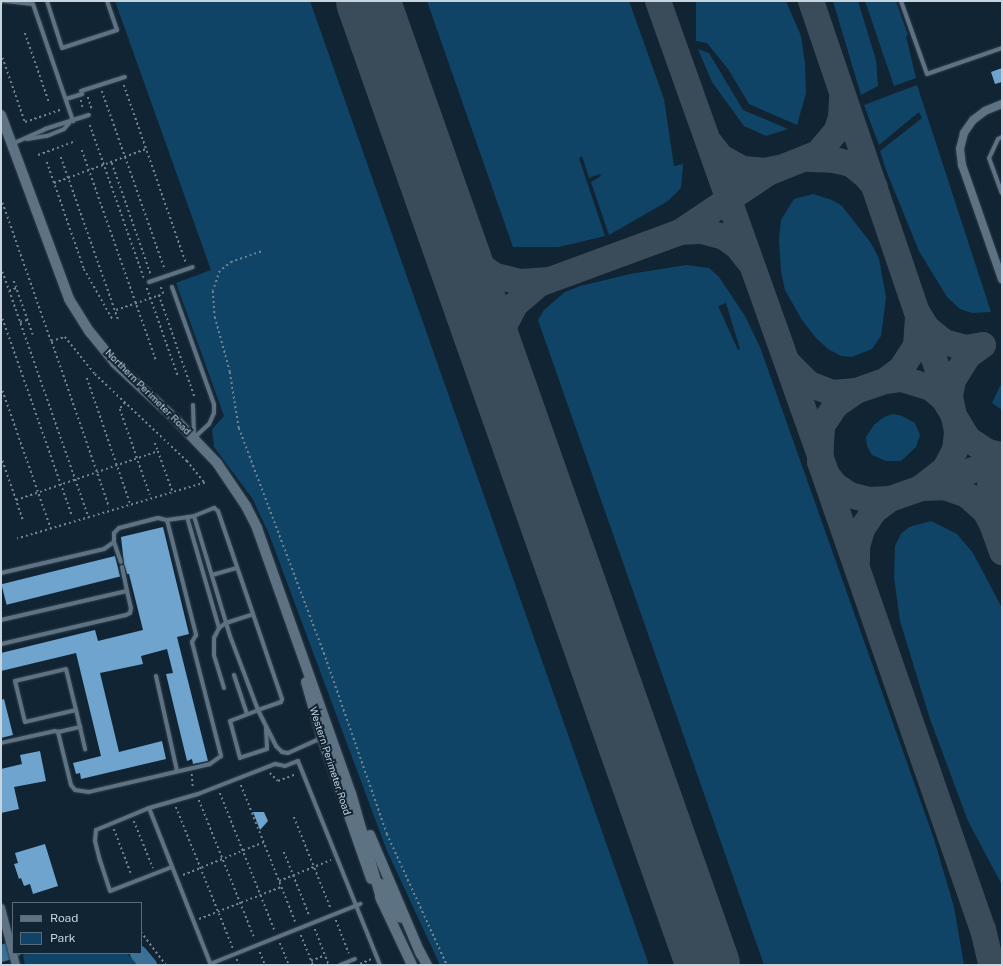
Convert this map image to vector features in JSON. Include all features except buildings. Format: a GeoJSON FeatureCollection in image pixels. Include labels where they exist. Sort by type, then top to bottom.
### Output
{"type":"FeatureCollection","features":[{"type":"Feature","properties":{"kind":"street"},"geometry":{"type":"LineString","coordinates":[[1002,104],[985,111],[972,120],[964,133],[960,149],[962,165],[1002,279]]}},
{"type":"Feature","properties":{"kind":"street","name":"Northern Perimeter Road"},"geometry":{"type":"LineString","coordinates":[[1,115],[69,299],[90,332],[115,363],[194,438],[233,485],[257,528]]}},
{"type":"Feature","properties":{"kind":"street","name":"Western Perimeter Road"},"geometry":{"type":"LineString","coordinates":[[257,528],[267,551],[302,660],[322,706],[351,793],[377,879],[382,902]]}},
{"type":"Feature","properties":{"kind":"street","name":"Western Perimeter Road"},"geometry":{"type":"LineString","coordinates":[[302,660],[311,704],[363,859],[412,965]]}},
{"type":"Feature","properties":{"kind":"street","name":"Western Perimeter Road"},"geometry":{"type":"LineString","coordinates":[[351,793],[421,955]]}},
{"type":"Feature","properties":{"kind":"street","name":"Western Perimeter Road"},"geometry":{"type":"LineString","coordinates":[[363,859],[377,879],[427,965]]}},
{"type":"Feature","properties":{"kind":"street"},"geometry":{"type":"LineString","coordinates":[[2,913],[12,949]]}},
{"type":"Feature","properties":{"kind":"street"},"geometry":{"type":"LineString","coordinates":[[13,954],[16,965]]}},
{"type":"Feature","properties":{"kind":"lane"},"geometry":{"type":"LineString","coordinates":[[5,1],[33,4],[66,99],[72,122]]}},
{"type":"Feature","properties":{"kind":"lane"},"geometry":{"type":"LineString","coordinates":[[47,1],[62,48],[117,30],[107,1]]}},
{"type":"Feature","properties":{"kind":"lane"},"geometry":{"type":"LineString","coordinates":[[901,1],[928,74],[1002,48]]}},
{"type":"Feature","properties":{"kind":"lane"},"geometry":{"type":"LineString","coordinates":[[66,99],[125,77]]}},
{"type":"Feature","properties":{"kind":"lane"},"geometry":{"type":"LineString","coordinates":[[25,140],[45,128],[72,122],[89,115]]}},
{"type":"Feature","properties":{"kind":"lane"},"geometry":{"type":"LineString","coordinates":[[12,144],[47,136],[64,129],[72,122]]}},
{"type":"Feature","properties":{"kind":"lane"},"geometry":{"type":"LineString","coordinates":[[1002,138],[998,139],[989,158],[1002,194]]}},
{"type":"Feature","properties":{"kind":"lane"},"geometry":{"type":"LineString","coordinates":[[149,282],[192,267]]}},
{"type":"Feature","properties":{"kind":"lane"},"geometry":{"type":"LineString","coordinates":[[172,287],[214,404],[214,413],[209,424],[194,438]]}},
{"type":"Feature","properties":{"kind":"lane"},"geometry":{"type":"LineString","coordinates":[[193,405],[194,438]]}},
{"type":"Feature","properties":{"kind":"lane"},"geometry":{"type":"LineString","coordinates":[[1,644],[130,613],[131,608],[114,542],[114,533],[119,528],[158,518],[167,520],[194,516],[214,508],[218,511],[282,699],[281,702],[232,719],[230,724],[240,758],[267,749],[266,728]]}},
{"type":"Feature","properties":{"kind":"lane"},"geometry":{"type":"LineString","coordinates":[[194,516],[226,623],[258,710],[276,746],[285,753],[322,738]]}},
{"type":"Feature","properties":{"kind":"lane"},"geometry":{"type":"LineString","coordinates":[[187,517],[219,628]]}},
{"type":"Feature","properties":{"kind":"lane"},"geometry":{"type":"LineString","coordinates":[[58,732],[71,785],[75,790],[89,792],[210,764],[219,760],[221,751],[192,642],[196,635],[167,520]]}},
{"type":"Feature","properties":{"kind":"lane"},"geometry":{"type":"LineString","coordinates":[[1,573],[104,549],[114,542]]}},
{"type":"Feature","properties":{"kind":"lane"},"geometry":{"type":"LineString","coordinates":[[212,575],[238,568]]}},
{"type":"Feature","properties":{"kind":"lane"},"geometry":{"type":"LineString","coordinates":[[1,620],[127,590]]}},
{"type":"Feature","properties":{"kind":"lane"},"geometry":{"type":"LineString","coordinates":[[224,688],[214,655],[214,638],[219,628],[226,623],[253,614]]}},
{"type":"Feature","properties":{"kind":"lane"},"geometry":{"type":"LineString","coordinates":[[76,710],[25,722],[15,681],[66,670],[76,710],[85,749]]}},
{"type":"Feature","properties":{"kind":"lane"},"geometry":{"type":"LineString","coordinates":[[234,675],[247,714]]}},
{"type":"Feature","properties":{"kind":"lane"},"geometry":{"type":"LineString","coordinates":[[156,676],[177,771]]}},
{"type":"Feature","properties":{"kind":"lane"},"geometry":{"type":"LineString","coordinates":[[1,743],[80,727]]}},
{"type":"Feature","properties":{"kind":"lane"},"geometry":{"type":"LineString","coordinates":[[172,867],[110,891],[95,840],[96,830],[148,808],[234,780],[275,764],[285,766],[298,761],[336,858],[358,905],[380,965]]}},
{"type":"Feature","properties":{"kind":"lane"},"geometry":{"type":"LineString","coordinates":[[148,808],[210,965],[358,905]]}},
{"type":"Feature","properties":{"kind":"lane"},"geometry":{"type":"LineString","coordinates":[[340,965],[353,960]]}},
{"type":"Feature","properties":{"kind":"path"},"geometry":{"type":"LineString","coordinates":[[25,33],[49,102]]}},
{"type":"Feature","properties":{"kind":"path"},"geometry":{"type":"LineString","coordinates":[[1,53],[25,122],[64,108]]}},
{"type":"Feature","properties":{"kind":"path"},"geometry":{"type":"LineString","coordinates":[[123,83],[186,263]]}},
{"type":"Feature","properties":{"kind":"path"},"geometry":{"type":"LineString","coordinates":[[102,90],[165,270]]}},
{"type":"Feature","properties":{"kind":"path"},"geometry":{"type":"LineString","coordinates":[[82,94],[83,108]]}},
{"type":"Feature","properties":{"kind":"path"},"geometry":{"type":"LineString","coordinates":[[82,94],[92,110]]}},
{"type":"Feature","properties":{"kind":"path"},"geometry":{"type":"LineString","coordinates":[[90,125],[178,376]]}},
{"type":"Feature","properties":{"kind":"path"},"geometry":{"type":"LineString","coordinates":[[38,155],[76,141]]}},
{"type":"Feature","properties":{"kind":"path"},"geometry":{"type":"LineString","coordinates":[[54,183],[104,166],[112,163],[111,161],[146,149]]}},
{"type":"Feature","properties":{"kind":"path"},"geometry":{"type":"LineString","coordinates":[[82,150],[156,360]]}},
{"type":"Feature","properties":{"kind":"path"},"geometry":{"type":"LineString","coordinates":[[61,157],[118,318]]}},
{"type":"Feature","properties":{"kind":"path"},"geometry":{"type":"LineString","coordinates":[[47,162],[84,269],[113,320]]}},
{"type":"Feature","properties":{"kind":"path"},"geometry":{"type":"LineString","coordinates":[[112,163],[151,275]]}},
{"type":"Feature","properties":{"kind":"path"},"geometry":{"type":"LineString","coordinates":[[1,198],[109,507]]}},
{"type":"Feature","properties":{"kind":"path"},"geometry":{"type":"LineString","coordinates":[[261,252],[232,262],[220,271],[214,291],[215,317],[228,365],[239,428],[324,653],[387,834],[447,965]]}},
{"type":"Feature","properties":{"kind":"path"},"geometry":{"type":"LineString","coordinates":[[1,267],[89,518]]}},
{"type":"Feature","properties":{"kind":"path"},"geometry":{"type":"LineString","coordinates":[[115,310],[163,294],[158,279]]}},
{"type":"Feature","properties":{"kind":"path"},"geometry":{"type":"LineString","coordinates":[[14,281],[33,335]]}},
{"type":"Feature","properties":{"kind":"path"},"geometry":{"type":"LineString","coordinates":[[9,291],[16,288]]}},
{"type":"Feature","properties":{"kind":"path"},"geometry":{"type":"LineString","coordinates":[[159,295],[195,400]]}},
{"type":"Feature","properties":{"kind":"path"},"geometry":{"type":"LineString","coordinates":[[1,314],[72,516]]}},
{"type":"Feature","properties":{"kind":"path"},"geometry":{"type":"LineString","coordinates":[[20,322],[27,320]]}},
{"type":"Feature","properties":{"kind":"path"},"geometry":{"type":"LineString","coordinates":[[1,328],[6,327]]}},
{"type":"Feature","properties":{"kind":"path"},"geometry":{"type":"LineString","coordinates":[[17,540],[205,483],[187,461],[95,374],[65,337],[51,341]]}},
{"type":"Feature","properties":{"kind":"path"},"geometry":{"type":"LineString","coordinates":[[87,378],[131,506]]}},
{"type":"Feature","properties":{"kind":"path"},"geometry":{"type":"LineString","coordinates":[[1,386],[51,529]]}},
{"type":"Feature","properties":{"kind":"path"},"geometry":{"type":"LineString","coordinates":[[125,403],[120,409],[150,495]]}},
{"type":"Feature","properties":{"kind":"path"},"geometry":{"type":"LineString","coordinates":[[155,443],[173,493]]}},
{"type":"Feature","properties":{"kind":"path"},"geometry":{"type":"LineString","coordinates":[[16,500],[158,451]]}},
{"type":"Feature","properties":{"kind":"path"},"geometry":{"type":"LineString","coordinates":[[1,456],[23,520]]}},
{"type":"Feature","properties":{"kind":"path"},"geometry":{"type":"LineString","coordinates":[[266,773],[273,774],[278,781],[302,772]]}},
{"type":"Feature","properties":{"kind":"path"},"geometry":{"type":"LineString","coordinates":[[246,780],[240,783],[296,925]]}},
{"type":"Feature","properties":{"kind":"path"},"geometry":{"type":"LineString","coordinates":[[219,791],[275,932]]}},
{"type":"Feature","properties":{"kind":"path"},"geometry":{"type":"LineString","coordinates":[[199,798],[255,939]]}},
{"type":"Feature","properties":{"kind":"path"},"geometry":{"type":"LineString","coordinates":[[177,808],[233,948]]}},
{"type":"Feature","properties":{"kind":"path"},"geometry":{"type":"LineString","coordinates":[[294,817],[331,908]]}},
{"type":"Feature","properties":{"kind":"path"},"geometry":{"type":"LineString","coordinates":[[134,819],[156,873]]}},
{"type":"Feature","properties":{"kind":"path"},"geometry":{"type":"LineString","coordinates":[[113,828],[135,881]]}},
{"type":"Feature","properties":{"kind":"path"},"geometry":{"type":"LineString","coordinates":[[176,878],[264,842]]}},
{"type":"Feature","properties":{"kind":"path"},"geometry":{"type":"LineString","coordinates":[[284,852],[310,917]]}},
{"type":"Feature","properties":{"kind":"path"},"geometry":{"type":"LineString","coordinates":[[279,881],[336,858]]}},
{"type":"Feature","properties":{"kind":"path"},"geometry":{"type":"LineString","coordinates":[[193,922],[281,887]]}},
{"type":"Feature","properties":{"kind":"path"},"geometry":{"type":"LineString","coordinates":[[335,919],[353,960]]}},
{"type":"Feature","properties":{"kind":"path"},"geometry":{"type":"LineString","coordinates":[[315,929],[329,965]]}},
{"type":"Feature","properties":{"kind":"path"},"geometry":{"type":"LineString","coordinates":[[142,933],[166,965]]}},
{"type":"Feature","properties":{"kind":"path"},"geometry":{"type":"LineString","coordinates":[[300,933],[312,965]]}},
{"type":"Feature","properties":{"kind":"path"},"geometry":{"type":"LineString","coordinates":[[279,942],[288,965]]}},
{"type":"Feature","properties":{"kind":"path"},"geometry":{"type":"LineString","coordinates":[[259,950],[265,965]]}},
{"type":"Feature","properties":{"kind":"path"},"geometry":{"type":"LineString","coordinates":[[311,961],[325,955]]}},
{"type":"Feature","properties":{"kind":"path"},"geometry":{"type":"LineString","coordinates":[[356,965],[377,957]]}},
{"type":"Feature","properties":{"kind":"path"},"geometry":{"type":"LineString","coordinates":[[237,959],[239,965]]}},
{"type":"Feature","properties":{"kind":"green space"},"geometry":{"type":"Polygon","coordinates":[[[115,1],[310,1],[649,965],[440,965],[387,851],[269,534],[252,498],[214,447],[212,429],[224,416],[176,283],[211,270],[115,1]]]}},
{"type":"Feature","properties":{"kind":"green space"},"geometry":{"type":"Polygon","coordinates":[[[427,1],[629,1],[664,99],[674,166],[683,164],[681,188],[668,201],[609,235],[591,182],[601,176],[600,174],[589,178],[582,156],[579,158],[605,236],[559,247],[513,247],[427,1]]]}},
{"type":"Feature","properties":{"kind":"green space"},"geometry":{"type":"Polygon","coordinates":[[[696,1],[786,1],[801,36],[805,63],[806,93],[797,125],[749,104],[728,69],[707,43],[696,41],[696,1]]]}},
{"type":"Feature","properties":{"kind":"green space"},"geometry":{"type":"Polygon","coordinates":[[[833,1],[858,1],[876,60],[878,86],[861,95],[833,1]]]}},
{"type":"Feature","properties":{"kind":"green space"},"geometry":{"type":"Polygon","coordinates":[[[865,1],[896,1],[908,35],[906,36],[916,78],[894,86],[865,1]]]}},
{"type":"Feature","properties":{"kind":"green space"},"geometry":{"type":"Polygon","coordinates":[[[698,49],[709,53],[743,110],[788,129],[766,136],[744,126],[712,82],[698,49]]]}},
{"type":"Feature","properties":{"kind":"green space"},"geometry":{"type":"Polygon","coordinates":[[[917,85],[991,312],[972,313],[960,309],[947,297],[919,251],[886,170],[880,151],[922,118],[919,112],[879,145],[864,105],[917,85]]]}},
{"type":"Feature","properties":{"kind":"green space"},"geometry":{"type":"Polygon","coordinates":[[[813,194],[832,200],[842,206],[871,243],[879,259],[886,297],[881,336],[872,349],[852,357],[841,356],[828,349],[816,338],[802,320],[785,290],[781,271],[779,240],[781,220],[794,199],[813,194]]]}},
{"type":"Feature","properties":{"kind":"green space"},"geometry":{"type":"Polygon","coordinates":[[[686,265],[709,268],[719,277],[745,316],[760,347],[934,839],[954,907],[964,965],[764,965],[538,320],[544,310],[565,292],[580,286],[630,274],[686,265]],[[726,303],[718,306],[738,350],[740,349],[726,303]]]}},
{"type":"Feature","properties":{"kind":"green space"},"geometry":{"type":"Polygon","coordinates":[[[1002,382],[1002,410],[992,403],[1002,382]]]}},
{"type":"Feature","properties":{"kind":"green space"},"geometry":{"type":"Polygon","coordinates":[[[893,414],[902,416],[915,423],[920,435],[916,447],[901,461],[886,461],[872,455],[867,446],[866,437],[874,425],[884,417],[893,414]]]}},
{"type":"Feature","properties":{"kind":"green space"},"geometry":{"type":"Polygon","coordinates":[[[931,521],[957,534],[973,553],[1002,608],[1002,885],[968,821],[930,719],[900,621],[894,577],[895,546],[901,534],[909,527],[931,521]]]}},
{"type":"Feature","properties":{"kind":"green space"},"geometry":{"type":"Polygon","coordinates":[[[128,954],[137,965],[25,965],[23,955],[128,954]]]}},
{"type":"Feature","properties":{"kind":"waterway"},"geometry":{"type":"LineString","coordinates":[[1,953],[12,949]]}},
{"type":"Feature","properties":{"kind":"waterway"},"geometry":{"type":"LineString","coordinates":[[139,954],[148,965]]}},
{"type":"Feature","properties":{"kind":"taxiway"},"geometry":{"type":"LineString","coordinates":[[658,1],[827,475],[835,485],[850,495],[869,500],[890,499],[1002,460]]}},
{"type":"Feature","properties":{"kind":"taxiway"},"geometry":{"type":"LineString","coordinates":[[811,1],[917,312],[927,328],[944,342],[966,348],[983,345]]}},
{"type":"Feature","properties":{"kind":"taxiway"},"geometry":{"type":"LineString","coordinates":[[680,232],[768,173],[818,153],[837,130],[841,118],[842,96]]}},
{"type":"Feature","properties":{"kind":"taxiway"},"geometry":{"type":"LineString","coordinates":[[710,143],[721,157],[743,169],[765,171],[778,168]]}},
{"type":"Feature","properties":{"kind":"taxiway"},"geometry":{"type":"LineString","coordinates":[[809,159],[834,160],[851,164],[866,176],[875,187]]}},
{"type":"Feature","properties":{"kind":"taxiway"},"geometry":{"type":"LineString","coordinates":[[504,390],[499,357],[503,328],[516,304],[539,284],[680,232],[702,231],[724,237],[737,246],[748,260]]}},
{"type":"Feature","properties":{"kind":"taxiway"},"geometry":{"type":"LineString","coordinates":[[450,236],[471,260],[496,276],[520,282],[547,280]]}},
{"type":"Feature","properties":{"kind":"taxiway"},"geometry":{"type":"LineString","coordinates":[[788,363],[809,384],[832,393],[856,391],[885,381],[901,369],[916,346],[918,318]]}},
{"type":"Feature","properties":{"kind":"taxiway"},"geometry":{"type":"LineString","coordinates":[[921,323],[950,403]]}},
{"type":"Feature","properties":{"kind":"taxiway"},"geometry":{"type":"LineString","coordinates":[[983,345],[968,356],[953,380],[950,396],[957,432],[955,450],[945,469],[921,488],[944,487],[967,495],[985,511],[992,524]]}},
{"type":"Feature","properties":{"kind":"taxiway"},"geometry":{"type":"LineString","coordinates":[[885,381],[902,379],[931,388],[944,399],[968,439],[988,452],[1002,455]]}},
{"type":"Feature","properties":{"kind":"taxiway"},"geometry":{"type":"LineString","coordinates":[[856,391],[836,405],[822,426],[820,462],[983,929],[991,965]]}},
{"type":"Feature","properties":{"kind":"taxiway"},"geometry":{"type":"LineString","coordinates":[[992,524],[988,496],[990,486],[1002,466]]}},
{"type":"Feature","properties":{"kind":"taxiway"},"geometry":{"type":"LineString","coordinates":[[857,561],[857,547],[862,529],[874,511],[890,499]]}},
{"type":"Feature","properties":{"kind":"taxiway"},"geometry":{"type":"LineString","coordinates":[[986,507],[1002,552]]}},
{"type":"Feature","properties":{"kind":"runway"},"geometry":{"type":"LineString","coordinates":[[368,1],[708,965]]}}]}
